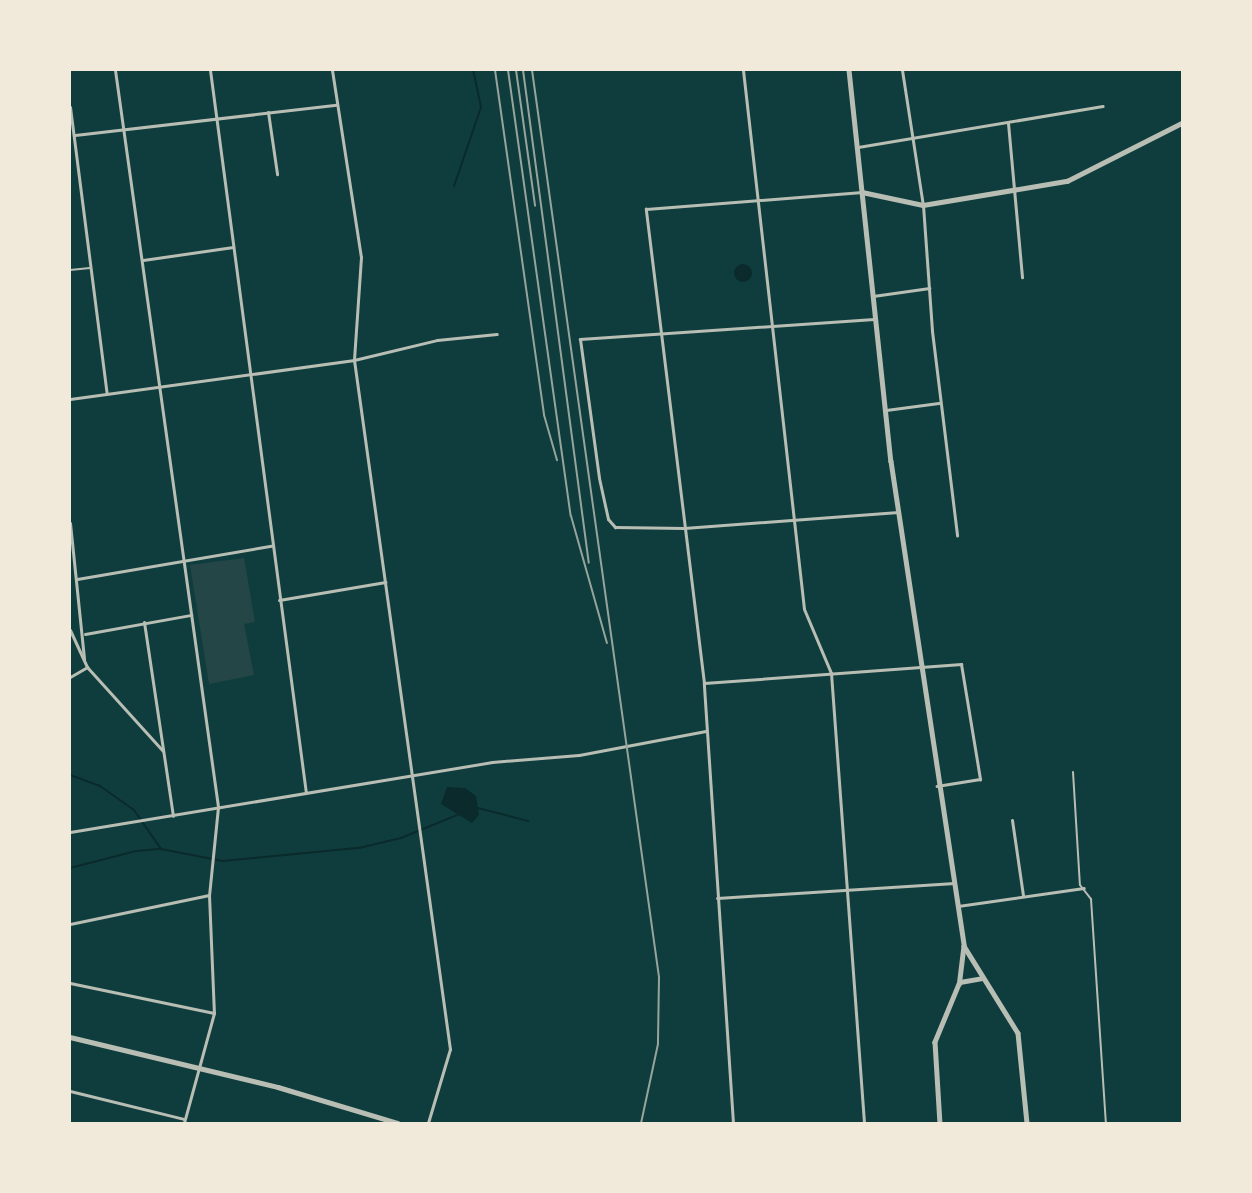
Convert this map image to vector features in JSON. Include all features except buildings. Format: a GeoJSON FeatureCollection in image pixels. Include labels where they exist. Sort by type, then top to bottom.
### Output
{"type":"FeatureCollection","features":[{"type":"Feature","properties":{"kind":"street"},"geometry":{"type":"LineString","coordinates":[[70,1091],[184,1121],[214,1013],[209,895],[218,808],[114,70]]}},
{"type":"Feature","properties":{"kind":"street"},"geometry":{"type":"LineString","coordinates":[[210,70],[248,375],[306,792]]}},
{"type":"Feature","properties":{"kind":"street"},"geometry":{"type":"LineString","coordinates":[[332,70],[361,257],[354,360],[450,1049],[428,1123]]}},
{"type":"Feature","properties":{"kind":"street"},"geometry":{"type":"LineString","coordinates":[[743,70],[770,328],[804,609],[831,673],[864,1123]]}},
{"type":"Feature","properties":{"kind":"street"},"geometry":{"type":"LineString","coordinates":[[849,70],[874,319],[898,512],[919,668],[964,946],[960,982],[935,1042],[940,1123]]}},
{"type":"Feature","properties":{"kind":"street"},"geometry":{"type":"LineString","coordinates":[[902,70],[923,205],[940,403],[957,534]]}},
{"type":"Feature","properties":{"kind":"street"},"geometry":{"type":"LineString","coordinates":[[75,135],[336,105]]}},
{"type":"Feature","properties":{"kind":"street"},"geometry":{"type":"LineString","coordinates":[[858,147],[1103,106]]}},
{"type":"Feature","properties":{"kind":"street"},"geometry":{"type":"LineString","coordinates":[[70,107],[107,394]]}},
{"type":"Feature","properties":{"kind":"street"},"geometry":{"type":"LineString","coordinates":[[268,112],[277,174]]}},
{"type":"Feature","properties":{"kind":"street"},"geometry":{"type":"LineString","coordinates":[[1008,123],[1022,277]]}},
{"type":"Feature","properties":{"kind":"street"},"geometry":{"type":"LineString","coordinates":[[733,1123],[716,898],[704,683],[646,209],[862,192],[923,205],[1067,180],[1182,123]]}},
{"type":"Feature","properties":{"kind":"street"},"geometry":{"type":"LineString","coordinates":[[142,260],[233,247]]}},
{"type":"Feature","properties":{"kind":"street"},"geometry":{"type":"LineString","coordinates":[[873,296],[929,288]]}},
{"type":"Feature","properties":{"kind":"street"},"geometry":{"type":"LineString","coordinates":[[874,319],[770,328],[580,339],[603,499],[611,524],[621,529],[684,528],[898,512]]}},
{"type":"Feature","properties":{"kind":"street"},"geometry":{"type":"LineString","coordinates":[[70,399],[354,360],[437,340],[497,334]]}},
{"type":"Feature","properties":{"kind":"street"},"geometry":{"type":"LineString","coordinates":[[886,410],[940,403]]}},
{"type":"Feature","properties":{"kind":"street"},"geometry":{"type":"LineString","coordinates":[[70,523],[84,634],[84,659]]}},
{"type":"Feature","properties":{"kind":"street"},"geometry":{"type":"LineString","coordinates":[[77,580],[271,546]]}},
{"type":"Feature","properties":{"kind":"street"},"geometry":{"type":"LineString","coordinates":[[278,600],[385,582]]}},
{"type":"Feature","properties":{"kind":"street"},"geometry":{"type":"LineString","coordinates":[[84,634],[191,615]]}},
{"type":"Feature","properties":{"kind":"street"},"geometry":{"type":"LineString","coordinates":[[144,622],[173,816]]}},
{"type":"Feature","properties":{"kind":"street"},"geometry":{"type":"LineString","coordinates":[[70,630],[87,667],[164,751]]}},
{"type":"Feature","properties":{"kind":"street"},"geometry":{"type":"LineString","coordinates":[[704,683],[961,664],[980,780],[937,786]]}},
{"type":"Feature","properties":{"kind":"street"},"geometry":{"type":"LineString","coordinates":[[70,677],[87,667]]}},
{"type":"Feature","properties":{"kind":"street"},"geometry":{"type":"LineString","coordinates":[[70,832],[412,774],[492,762],[546,760],[706,731]]}},
{"type":"Feature","properties":{"kind":"street"},"geometry":{"type":"LineString","coordinates":[[1012,820],[1023,896]]}},
{"type":"Feature","properties":{"kind":"street"},"geometry":{"type":"LineString","coordinates":[[716,898],[955,883]]}},
{"type":"Feature","properties":{"kind":"street"},"geometry":{"type":"LineString","coordinates":[[958,906],[1084,888]]}},
{"type":"Feature","properties":{"kind":"street"},"geometry":{"type":"LineString","coordinates":[[70,924],[209,895]]}},
{"type":"Feature","properties":{"kind":"street"},"geometry":{"type":"LineString","coordinates":[[964,946],[982,978],[1018,1033],[1027,1123]]}},
{"type":"Feature","properties":{"kind":"street"},"geometry":{"type":"LineString","coordinates":[[960,982],[982,978]]}},
{"type":"Feature","properties":{"kind":"street"},"geometry":{"type":"LineString","coordinates":[[70,983],[214,1013]]}},
{"type":"Feature","properties":{"kind":"street"},"geometry":{"type":"LineString","coordinates":[[70,1038],[200,1068],[398,1123]]}},
{"type":"Feature","properties":{"kind":"lane"},"geometry":{"type":"LineString","coordinates":[[70,270],[90,268]]}},
{"type":"Feature","properties":{"kind":"lane"},"geometry":{"type":"LineString","coordinates":[[1073,772],[1080,885],[1091,899],[1106,1123]]}},
{"type":"Feature","properties":{"kind":"shaded area"},"geometry":{"type":"Polygon","coordinates":[[[739,264],[747,264],[752,269],[750,280],[739,282],[734,277],[734,269],[739,264]]]}},
{"type":"Feature","properties":{"kind":"shaded area"},"geometry":{"type":"Polygon","coordinates":[[[244,558],[255,622],[244,624],[254,675],[209,684],[190,565],[244,558]]]}},
{"type":"Feature","properties":{"kind":"shaded area"},"geometry":{"type":"Polygon","coordinates":[[[447,787],[465,788],[476,796],[479,815],[472,823],[441,804],[447,787]]]}},
{"type":"Feature","properties":{"kind":"waterway"},"geometry":{"type":"LineString","coordinates":[[454,186],[481,107],[473,70]]}},
{"type":"Feature","properties":{"kind":"waterway"},"geometry":{"type":"LineString","coordinates":[[70,775],[100,786],[134,810],[161,849]]}},
{"type":"Feature","properties":{"kind":"waterway"},"geometry":{"type":"LineString","coordinates":[[478,808],[528,821]]}},
{"type":"Feature","properties":{"kind":"waterway"},"geometry":{"type":"LineString","coordinates":[[70,868],[136,851],[161,849],[223,861],[359,848],[401,838],[457,815]]}},
{"type":"Feature","properties":{"kind":"railway"},"geometry":{"type":"LineString","coordinates":[[495,70],[544,415],[557,460]]}},
{"type":"Feature","properties":{"kind":"railway"},"geometry":{"type":"LineString","coordinates":[[508,70],[571,516],[607,643]]}},
{"type":"Feature","properties":{"kind":"railway"},"geometry":{"type":"LineString","coordinates":[[516,70],[535,206]]}},
{"type":"Feature","properties":{"kind":"railway"},"geometry":{"type":"LineString","coordinates":[[523,70],[589,563]]}},
{"type":"Feature","properties":{"kind":"railway"},"geometry":{"type":"LineString","coordinates":[[532,70],[659,977],[658,1044],[641,1123]]}}]}
